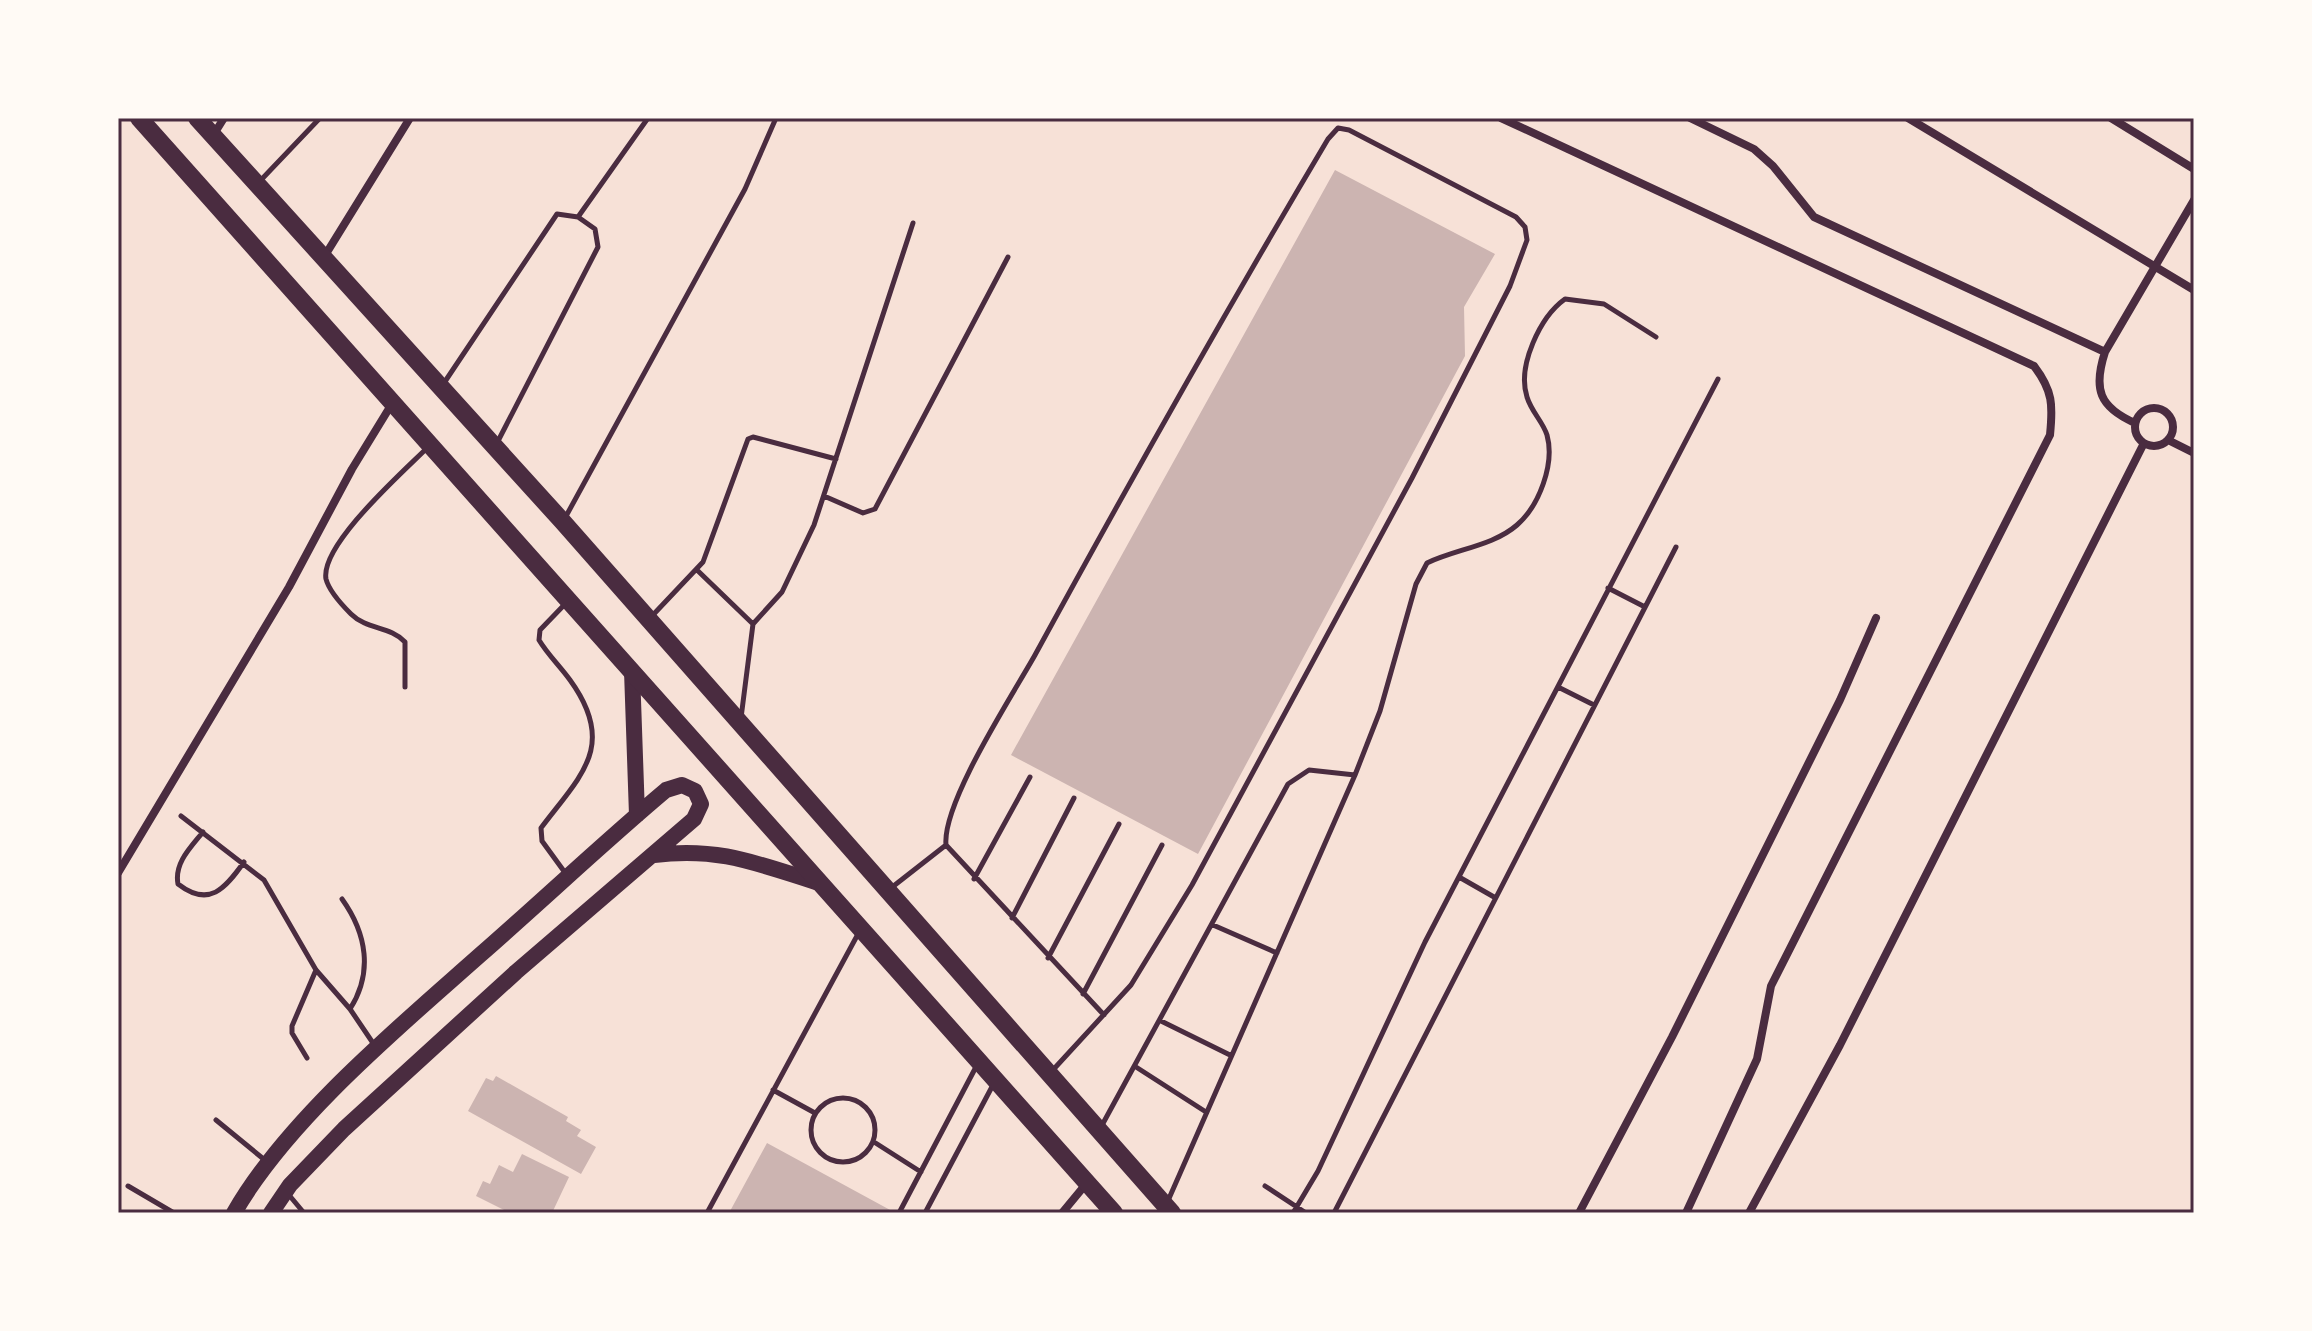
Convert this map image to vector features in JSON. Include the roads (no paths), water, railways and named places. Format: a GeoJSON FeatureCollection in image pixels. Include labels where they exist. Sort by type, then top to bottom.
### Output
{"type":"FeatureCollection","features":[{"type":"Feature","properties":{"kind":"highway"},"geometry":{"type":"LineString","coordinates":[[123,118],[169,151]]}},
{"type":"Feature","properties":{"kind":"highway"},"geometry":{"type":"LineString","coordinates":[[139,118],[569,599],[816,882],[1114,1213]]}},
{"type":"Feature","properties":{"kind":"highway"},"geometry":{"type":"LineString","coordinates":[[197,118],[563,522],[1169,1209]]}},
{"type":"Feature","properties":{"kind":"main road"},"geometry":{"type":"LineString","coordinates":[[632,671],[637,815]]}},
{"type":"Feature","properties":{"kind":"main road"},"geometry":{"type":"LineString","coordinates":[[234,1213],[267,1161],[377,1050],[637,815],[675,786],[689,787],[699,798],[698,815],[516,972],[344,1129],[285,1192],[271,1213]]}},
{"type":"Feature","properties":{"kind":"main road"},"geometry":{"type":"LineString","coordinates":[[654,855],[693,850],[730,855],[816,882]]}},
{"type":"Feature","properties":{"kind":"street"},"geometry":{"type":"LineString","coordinates":[[214,135],[224,118]]}},
{"type":"Feature","properties":{"kind":"street"},"geometry":{"type":"LineString","coordinates":[[323,257],[410,118]]}},
{"type":"Feature","properties":{"kind":"street"},"geometry":{"type":"LineString","coordinates":[[1501,118],[2034,366],[2049,386],[2053,403],[2050,435],[1771,986],[1757,1059],[1686,1213]]}},
{"type":"Feature","properties":{"kind":"street"},"geometry":{"type":"LineString","coordinates":[[1690,118],[1754,149],[1773,166],[1814,217],[2105,352]]}},
{"type":"Feature","properties":{"kind":"street"},"geometry":{"type":"LineString","coordinates":[[1908,118],[2194,290]]}},
{"type":"Feature","properties":{"kind":"street"},"geometry":{"type":"LineString","coordinates":[[2111,118],[2194,169]]}},
{"type":"Feature","properties":{"kind":"street"},"geometry":{"type":"LineString","coordinates":[[2135,423],[2110,410],[2098,373],[2105,352],[2194,200]]}},
{"type":"Feature","properties":{"kind":"street"},"geometry":{"type":"LineString","coordinates":[[118,873],[289,587],[352,469],[393,402]]}},
{"type":"Feature","properties":{"kind":"street"},"geometry":{"type":"LineString","coordinates":[[2145,409],[2163,409],[2173,423],[2168,440],[2157,446],[2144,443],[2135,431],[2135,423],[2145,409]]}},
{"type":"Feature","properties":{"kind":"street"},"geometry":{"type":"LineString","coordinates":[[2168,440],[2194,453]]}},
{"type":"Feature","properties":{"kind":"street"},"geometry":{"type":"LineString","coordinates":[[1749,1213],[1840,1045],[2144,443]]}},
{"type":"Feature","properties":{"kind":"street"},"geometry":{"type":"LineString","coordinates":[[1579,1213],[1672,1037],[1840,700],[1876,618]]}},
{"type":"Feature","properties":{"kind":"street"},"geometry":{"type":"LineString","coordinates":[[1062,1213],[1087,1183]]}},
{"type":"Feature","properties":{"kind":"lane"},"geometry":{"type":"LineString","coordinates":[[258,185],[320,118]]}},
{"type":"Feature","properties":{"kind":"lane"},"geometry":{"type":"LineString","coordinates":[[578,217],[648,118]]}},
{"type":"Feature","properties":{"kind":"lane"},"geometry":{"type":"LineString","coordinates":[[563,522],[745,189],[776,118]]}},
{"type":"Feature","properties":{"kind":"lane"},"geometry":{"type":"LineString","coordinates":[[1049,1074],[1104,1015],[1148,960],[1192,885],[1412,478],[1510,286],[1527,240],[1525,227],[1516,217],[1349,130],[1338,128],[1328,139],[1187,377],[948,816],[946,845],[974,879],[1104,1015]]}},
{"type":"Feature","properties":{"kind":"lane"},"geometry":{"type":"LineString","coordinates":[[441,387],[549,222],[563,212],[578,217],[595,229],[598,247],[495,447]]}},
{"type":"Feature","properties":{"kind":"lane"},"geometry":{"type":"LineString","coordinates":[[741,723],[753,624],[791,577],[824,496],[913,223]]}},
{"type":"Feature","properties":{"kind":"lane"},"geometry":{"type":"LineString","coordinates":[[824,496],[863,513],[875,509],[1008,257]]}},
{"type":"Feature","properties":{"kind":"lane"},"geometry":{"type":"LineString","coordinates":[[1169,1209],[1230,1055],[1355,775],[1380,711],[1416,584],[1427,563],[1501,536],[1519,524],[1544,482],[1549,461],[1547,435],[1526,395],[1525,372],[1537,335],[1555,306],[1565,299],[1604,304],[1656,337]]}},
{"type":"Feature","properties":{"kind":"lane"},"geometry":{"type":"LineString","coordinates":[[1293,1213],[1318,1171],[1459,877],[1718,379]]}},
{"type":"Feature","properties":{"kind":"lane"},"geometry":{"type":"LineString","coordinates":[[649,620],[697,570],[748,439],[753,437],[836,459]]}},
{"type":"Feature","properties":{"kind":"lane"},"geometry":{"type":"LineString","coordinates":[[405,687],[405,642],[398,635],[360,623],[332,591],[326,577],[329,560],[348,532],[431,444]]}},
{"type":"Feature","properties":{"kind":"lane"},"geometry":{"type":"LineString","coordinates":[[1334,1213],[1676,547]]}},
{"type":"Feature","properties":{"kind":"lane"},"geometry":{"type":"LineString","coordinates":[[697,570],[753,624]]}},
{"type":"Feature","properties":{"kind":"lane"},"geometry":{"type":"LineString","coordinates":[[1608,588],[1645,607]]}},
{"type":"Feature","properties":{"kind":"lane"},"geometry":{"type":"LineString","coordinates":[[568,877],[542,841],[541,828],[584,775],[592,735],[585,706],[539,640],[540,630],[569,599]]}},
{"type":"Feature","properties":{"kind":"lane"},"geometry":{"type":"LineString","coordinates":[[1558,687],[1594,705]]}},
{"type":"Feature","properties":{"kind":"lane"},"geometry":{"type":"LineString","coordinates":[[1098,1131],[1136,1067],[1288,784],[1309,770],[1355,775]]}},
{"type":"Feature","properties":{"kind":"lane"},"geometry":{"type":"LineString","coordinates":[[974,879],[1030,777]]}},
{"type":"Feature","properties":{"kind":"lane"},"geometry":{"type":"LineString","coordinates":[[1012,918],[1074,798]]}},
{"type":"Feature","properties":{"kind":"lane"},"geometry":{"type":"LineString","coordinates":[[181,816],[244,862],[272,891],[316,970],[350,1009],[377,1050]]}},
{"type":"Feature","properties":{"kind":"lane"},"geometry":{"type":"LineString","coordinates":[[1048,958],[1119,824]]}},
{"type":"Feature","properties":{"kind":"lane"},"geometry":{"type":"LineString","coordinates":[[203,832],[184,856],[176,875],[178,884],[196,896],[210,896],[223,887],[244,862]]}},
{"type":"Feature","properties":{"kind":"lane"},"geometry":{"type":"LineString","coordinates":[[888,891],[946,845]]}},
{"type":"Feature","properties":{"kind":"lane"},"geometry":{"type":"LineString","coordinates":[[1083,994],[1162,845]]}},
{"type":"Feature","properties":{"kind":"lane"},"geometry":{"type":"LineString","coordinates":[[1459,877],[1494,897]]}},
{"type":"Feature","properties":{"kind":"lane"},"geometry":{"type":"LineString","coordinates":[[342,899],[359,930],[365,958],[361,991],[350,1009]]}},
{"type":"Feature","properties":{"kind":"lane"},"geometry":{"type":"LineString","coordinates":[[1213,925],[1277,953]]}},
{"type":"Feature","properties":{"kind":"lane"},"geometry":{"type":"LineString","coordinates":[[707,1213],[860,929]]}},
{"type":"Feature","properties":{"kind":"lane"},"geometry":{"type":"LineString","coordinates":[[307,1058],[292,1033],[292,1026],[316,970]]}},
{"type":"Feature","properties":{"kind":"lane"},"geometry":{"type":"LineString","coordinates":[[1161,1021],[1230,1055]]}},
{"type":"Feature","properties":{"kind":"lane"},"geometry":{"type":"LineString","coordinates":[[899,1213],[978,1063]]}},
{"type":"Feature","properties":{"kind":"lane"},"geometry":{"type":"LineString","coordinates":[[1136,1067],[1206,1112]]}},
{"type":"Feature","properties":{"kind":"lane"},"geometry":{"type":"LineString","coordinates":[[925,1213],[995,1082]]}},
{"type":"Feature","properties":{"kind":"lane"},"geometry":{"type":"LineString","coordinates":[[773,1090],[815,1113]]}},
{"type":"Feature","properties":{"kind":"lane"},"geometry":{"type":"LineString","coordinates":[[849,1098],[858,1101],[872,1115],[874,1142],[860,1158],[850,1162],[829,1159],[820,1153],[811,1134],[815,1113],[829,1100],[849,1098]]}},
{"type":"Feature","properties":{"kind":"lane"},"geometry":{"type":"LineString","coordinates":[[216,1120],[267,1161]]}},
{"type":"Feature","properties":{"kind":"lane"},"geometry":{"type":"LineString","coordinates":[[874,1142],[921,1172]]}},
{"type":"Feature","properties":{"kind":"lane"},"geometry":{"type":"LineString","coordinates":[[128,1186],[174,1213]]}},
{"type":"Feature","properties":{"kind":"lane"},"geometry":{"type":"LineString","coordinates":[[1265,1186],[1306,1213]]}},
{"type":"Feature","properties":{"kind":"lane"},"geometry":{"type":"LineString","coordinates":[[285,1192],[304,1213]]}}]}
